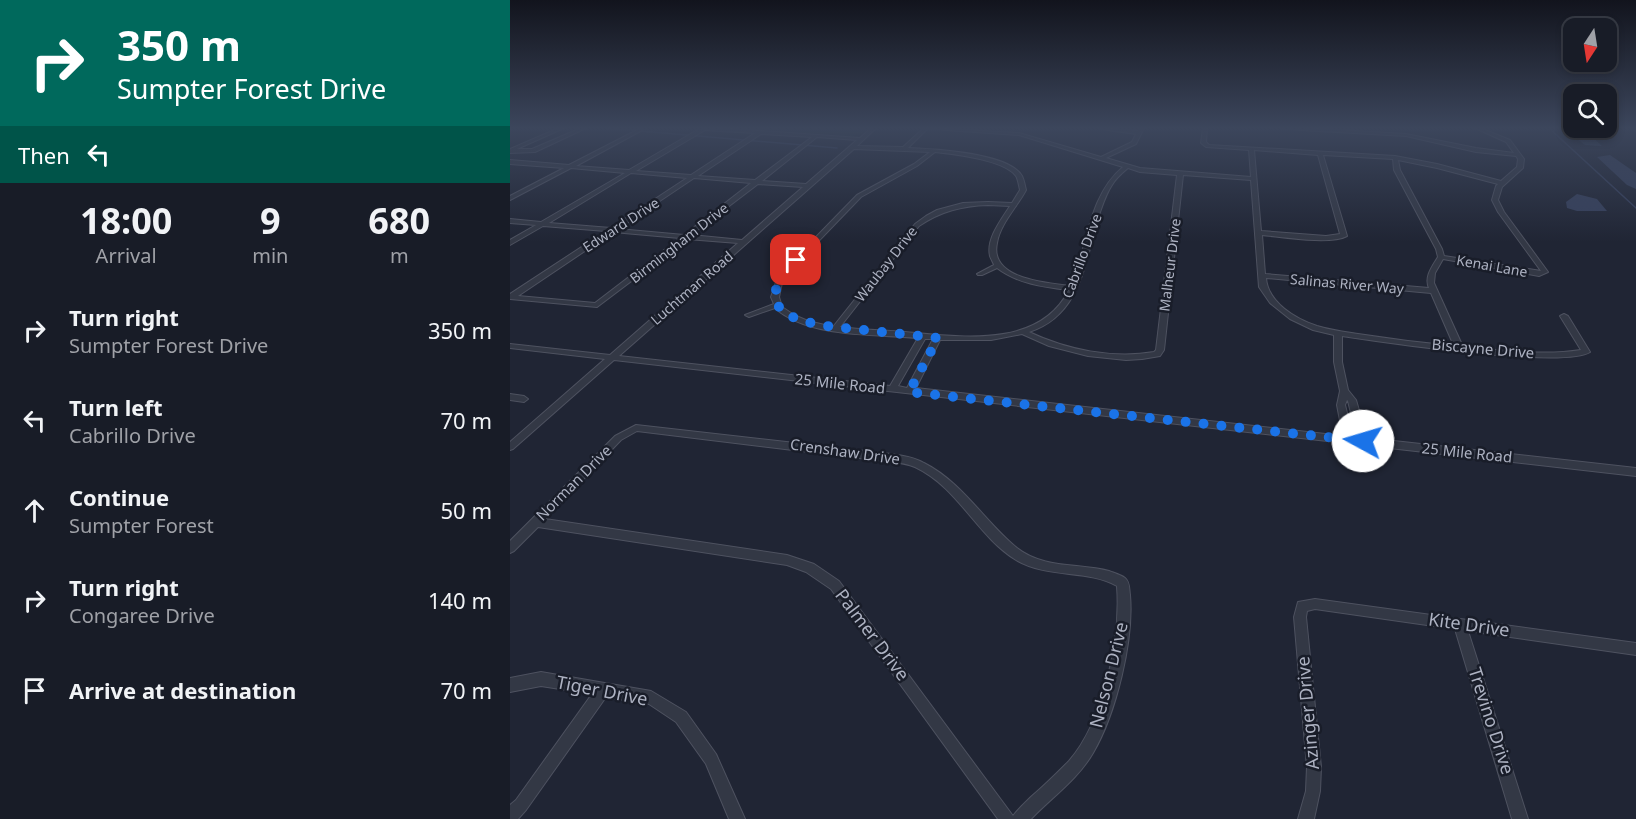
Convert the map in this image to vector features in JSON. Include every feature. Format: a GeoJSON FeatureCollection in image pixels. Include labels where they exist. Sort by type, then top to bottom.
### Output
{"type":"FeatureCollection","features":[{"type":"Feature","properties":{"kind":"street"},"geometry":{"type":"LineString","coordinates":[[561,166],[808,186]]}},
{"type":"Feature","properties":{"kind":"street"},"geometry":{"type":"LineString","coordinates":[[510,243],[641,166]]}},
{"type":"Feature","properties":{"kind":"street","name":"Edward Drive"},"geometry":{"type":"LineString","coordinates":[[511,297],[709,166]]}},
{"type":"Feature","properties":{"kind":"street","name":"Birmingham Drive"},"geometry":{"type":"LineString","coordinates":[[511,297],[597,305],[777,166]]}},
{"type":"Feature","properties":{"kind":"street","name":"Luchtman Road"},"geometry":{"type":"LineString","coordinates":[[510,447],[830,166]]}},
{"type":"Feature","properties":{"kind":"street"},"geometry":{"type":"LineString","coordinates":[[749,315],[778,306],[776,286],[780,277],[859,196],[903,176],[917,166]]}},
{"type":"Feature","properties":{"kind":"street"},"geometry":{"type":"LineString","coordinates":[[1009,166],[1020,175],[1024,182],[993,243],[993,256],[999,265],[1019,279],[1073,288]]}},
{"type":"Feature","properties":{"kind":"street"},"geometry":{"type":"LineString","coordinates":[[1121,166],[1180,174],[1254,179]]}},
{"type":"Feature","properties":{"kind":"street","name":"Biscayne Drive"},"geometry":{"type":"LineString","coordinates":[[1253,166],[1262,276],[1268,297],[1296,319],[1338,334],[1547,355],[1586,352],[1564,316]]}},
{"type":"Feature","properties":{"kind":"street"},"geometry":{"type":"LineString","coordinates":[[1258,233],[1341,237],[1345,234],[1324,166]]}},
{"type":"Feature","properties":{"kind":"street"},"geometry":{"type":"LineString","coordinates":[[1396,166],[1441,256],[1430,277],[1433,291],[1459,347]]}},
{"type":"Feature","properties":{"kind":"street"},"geometry":{"type":"LineString","coordinates":[[1438,166],[1502,183],[1520,166]]}},
{"type":"Feature","properties":{"kind":"street"},"geometry":{"type":"LineString","coordinates":[[510,198],[570,167]]}},
{"type":"Feature","properties":{"kind":"street","name":"Cabrillo Drive"},"geometry":{"type":"LineString","coordinates":[[778,306],[806,323],[836,328],[938,338],[975,339],[1023,332],[1044,322],[1058,311],[1073,288],[1107,184],[1126,168]]}},
{"type":"Feature","properties":{"kind":"street","name":"Malheur Drive"},"geometry":{"type":"LineString","coordinates":[[1023,332],[1063,349],[1115,356],[1157,354],[1160,350],[1180,174]]}},
{"type":"Feature","properties":{"kind":"street","name":"Kenai Lane"},"geometry":{"type":"LineString","coordinates":[[1441,256],[1497,268],[1545,272],[1501,212],[1495,200],[1497,189],[1502,183]]}},
{"type":"Feature","properties":{"kind":"street","name":"Waubay Drive"},"geometry":{"type":"LineString","coordinates":[[836,328],[917,225],[927,217],[957,206],[974,203],[1014,205]]}},
{"type":"Feature","properties":{"kind":"street"},"geometry":{"type":"LineString","coordinates":[[510,220],[744,242]]}},
{"type":"Feature","properties":{"kind":"street"},"geometry":{"type":"LineString","coordinates":[[980,274],[999,265]]}},
{"type":"Feature","properties":{"kind":"street","name":"Salinas River Way"},"geometry":{"type":"LineString","coordinates":[[1262,276],[1433,291]]}},
{"type":"Feature","properties":{"kind":"street"},"geometry":{"type":"LineString","coordinates":[[1338,334],[1338,362],[1344,391],[1341,405],[1348,440]]}},
{"type":"Feature","properties":{"kind":"street"},"geometry":{"type":"LineString","coordinates":[[892,389],[923,336]]}},
{"type":"Feature","properties":{"kind":"street"},"geometry":{"type":"LineString","coordinates":[[909,392],[938,338]]}},
{"type":"Feature","properties":{"kind":"street","name":"25 Mile Road"},"geometry":{"type":"LineString","coordinates":[[510,346],[1636,472]]}},
{"type":"Feature","properties":{"kind":"street"},"geometry":{"type":"LineString","coordinates":[[1344,391],[1352,399],[1363,441]]}},
{"type":"Feature","properties":{"kind":"street"},"geometry":{"type":"LineString","coordinates":[[510,397],[524,399]]}},
{"type":"Feature","properties":{"kind":"street","name":"Norman Drive"},"geometry":{"type":"LineString","coordinates":[[510,548],[621,435],[643,427]]}},
{"type":"Feature","properties":{"kind":"street","name":"Crenshaw Drive"},"geometry":{"type":"LineString","coordinates":[[643,427],[906,460],[921,466],[937,477],[1023,558],[1057,570],[1116,578]]}},
{"type":"Feature","properties":{"kind":"street","name":"Palmer Drive"},"geometry":{"type":"LineString","coordinates":[[535,522],[776,558],[799,563],[816,571],[835,585],[1007,819]]}},
{"type":"Feature","properties":{"kind":"street","name":"Nelson Drive"},"geometry":{"type":"LineString","coordinates":[[1020,819],[1086,751],[1104,712],[1124,621],[1123,583],[1116,578]]}},
{"type":"Feature","properties":{"kind":"street","name":"Kite Drive"},"geometry":{"type":"LineString","coordinates":[[1302,606],[1315,604],[1636,649]]}},
{"type":"Feature","properties":{"kind":"street","name":"Azinger Drive"},"geometry":{"type":"LineString","coordinates":[[1302,606],[1300,617],[1314,767],[1313,791],[1306,819]]}},
{"type":"Feature","properties":{"kind":"street","name":"Trevino Drive"},"geometry":{"type":"LineString","coordinates":[[1460,624],[1520,819]]}},
{"type":"Feature","properties":{"kind":"street","name":"Tiger Drive"},"geometry":{"type":"LineString","coordinates":[[510,685],[542,679],[651,698],[681,717],[711,759],[737,819]]}},
{"type":"Feature","properties":{"kind":"street"},"geometry":{"type":"LineString","coordinates":[[510,816],[521,805],[603,690]]}},
{"type":"Feature","properties":{"kind":"water"},"geometry":{"type":"Polygon","coordinates":[[[1607,166],[1626,166],[1636,173],[1636,189],[1627,185],[1607,166]]]}},
{"type":"Feature","properties":{"kind":"water"},"geometry":{"type":"Polygon","coordinates":[[[1577,194],[1597,199],[1607,211],[1577,211],[1567,208],[1566,202],[1577,194]]]}},
{"type":"Feature","properties":{"kind":"waterway"},"geometry":{"type":"LineString","coordinates":[[1591,166],[1636,208]]}},
{"type":"Feature","properties":{"kind":"route"},"geometry":{"type":"LineString","coordinates":[[796,260],[780,277],[776,286],[777,305],[795,319],[817,326],[938,338],[909,392],[1363,441]]}}]}
